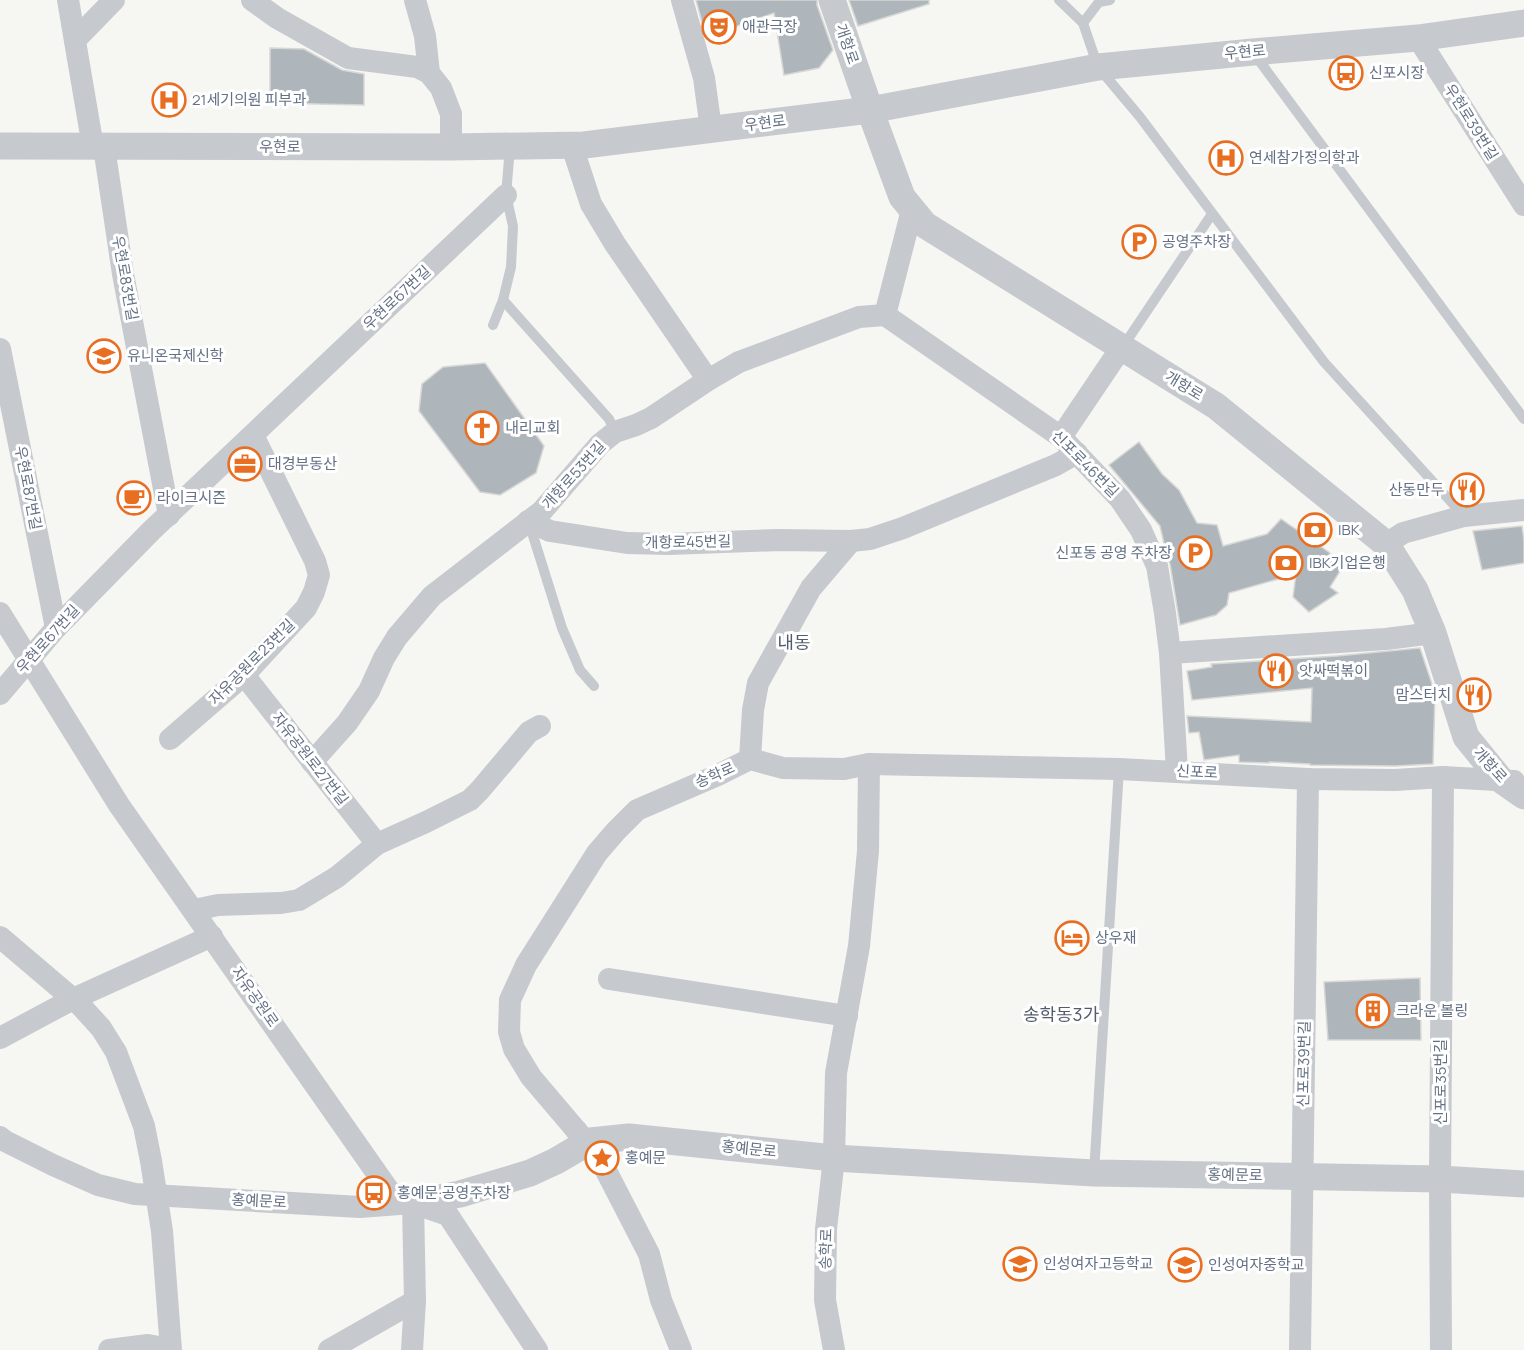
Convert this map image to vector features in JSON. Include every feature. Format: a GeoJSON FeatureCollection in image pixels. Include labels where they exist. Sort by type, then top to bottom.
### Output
{"type":"FeatureCollection","features":[{"type":"Feature","properties":{"kind":"street","name":"우현로83번길"},"geometry":{"type":"LineString","coordinates":[[68,0],[99,147],[169,515]]}},
{"type":"Feature","properties":{"kind":"street"},"geometry":{"type":"LineString","coordinates":[[75,40],[114,0]]}},
{"type":"Feature","properties":{"kind":"street"},"geometry":{"type":"LineString","coordinates":[[252,0],[277,18],[348,58],[417,67],[429,73],[441,88],[451,114],[451,147]]}},
{"type":"Feature","properties":{"kind":"street"},"geometry":{"type":"LineString","coordinates":[[415,0],[425,36],[429,73]]}},
{"type":"Feature","properties":{"kind":"street"},"geometry":{"type":"LineString","coordinates":[[682,0],[704,78],[711,129]]}},
{"type":"Feature","properties":{"kind":"street","name":"개항로"},"geometry":{"type":"LineString","coordinates":[[832,0],[902,197],[925,225],[1216,406],[1386,544],[1415,590],[1433,633],[1466,737],[1513,781],[1524,796]]}},
{"type":"Feature","properties":{"kind":"street","name":"우현로"},"geometry":{"type":"LineString","coordinates":[[0,146],[572,146],[870,110],[1098,67],[1418,38],[1524,23]]}},
{"type":"Feature","properties":{"kind":"street","name":"우현로39번길"},"geometry":{"type":"LineString","coordinates":[[1418,38],[1524,205]]}},
{"type":"Feature","properties":{"kind":"street"},"geometry":{"type":"LineString","coordinates":[[572,146],[591,204],[615,244],[708,380]]}},
{"type":"Feature","properties":{"kind":"street","name":"우현로67번길"},"geometry":{"type":"LineString","coordinates":[[0,694],[56,628],[169,515],[506,195]]}},
{"type":"Feature","properties":{"kind":"street"},"geometry":{"type":"LineString","coordinates":[[885,315],[912,210]]}},
{"type":"Feature","properties":{"kind":"street","name":"개항로53번길"},"geometry":{"type":"LineString","coordinates":[[312,762],[347,723],[369,691],[384,658],[397,637],[432,596],[542,511],[600,444],[615,432],[651,418],[739,362],[859,317],[885,315]]}},
{"type":"Feature","properties":{"kind":"street","name":"신포로46번길"},"geometry":{"type":"LineString","coordinates":[[885,315],[1061,436],[1120,499],[1141,530],[1157,566],[1165,613],[1170,653],[1177,771]]}},
{"type":"Feature","properties":{"kind":"street"},"geometry":{"type":"LineString","coordinates":[[1061,436],[1122,348]]}},
{"type":"Feature","properties":{"kind":"street","name":"우현로87번길"},"geometry":{"type":"LineString","coordinates":[[0,349],[56,628]]}},
{"type":"Feature","properties":{"kind":"street","name":"자유공원로23번길"},"geometry":{"type":"LineString","coordinates":[[170,739],[243,675],[306,608],[319,575],[315,561],[253,435]]}},
{"type":"Feature","properties":{"kind":"street","name":"개항로45번길"},"geometry":{"type":"LineString","coordinates":[[528,521],[550,531],[627,543],[870,539],[903,528],[1056,465],[1077,453]]}},
{"type":"Feature","properties":{"kind":"street"},"geometry":{"type":"LineString","coordinates":[[1386,544],[1403,533],[1464,516],[1524,510]]}},
{"type":"Feature","properties":{"kind":"street"},"geometry":{"type":"LineString","coordinates":[[750,759],[753,710],[758,683],[811,588],[851,541]]}},
{"type":"Feature","properties":{"kind":"street","name":"자유공원로"},"geometry":{"type":"LineString","coordinates":[[0,613],[119,805],[390,1192],[448,1215],[537,1350]]}},
{"type":"Feature","properties":{"kind":"street"},"geometry":{"type":"LineString","coordinates":[[1170,653],[1386,639],[1433,633]]}},
{"type":"Feature","properties":{"kind":"street","name":"자유공원로27번길"},"geometry":{"type":"LineString","coordinates":[[243,675],[376,844]]}},
{"type":"Feature","properties":{"kind":"street"},"geometry":{"type":"LineString","coordinates":[[194,910],[218,905],[281,903],[299,900],[337,877],[376,844],[470,800],[529,732],[540,726]]}},
{"type":"Feature","properties":{"kind":"street","name":"송학로"},"geometry":{"type":"LineString","coordinates":[[681,1350],[661,1300],[649,1254],[601,1161],[531,1077],[514,1049],[509,1032],[510,1000],[522,974],[597,853],[616,831],[637,810],[750,759],[783,768],[844,769],[869,764],[868,851],[859,946],[836,1073],[834,1158],[826,1229],[825,1300],[834,1350]]}},
{"type":"Feature","properties":{"kind":"street","name":"신포로"},"geometry":{"type":"LineString","coordinates":[[869,764],[1119,768],[1308,779],[1395,780],[1443,777],[1513,781]]}},
{"type":"Feature","properties":{"kind":"street","name":"신포로35번길"},"geometry":{"type":"LineString","coordinates":[[1441,1350],[1443,777]]}},
{"type":"Feature","properties":{"kind":"street","name":"신포로39번길"},"geometry":{"type":"LineString","coordinates":[[1300,1350],[1308,779]]}},
{"type":"Feature","properties":{"kind":"street"},"geometry":{"type":"LineString","coordinates":[[0,1038],[74,999],[212,936]]}},
{"type":"Feature","properties":{"kind":"street"},"geometry":{"type":"LineString","coordinates":[[0,937],[74,999],[101,1028],[116,1052],[144,1126],[162,1231],[171,1350],[148,1345],[110,1350]]}},
{"type":"Feature","properties":{"kind":"street"},"geometry":{"type":"LineString","coordinates":[[609,979],[847,1016]]}},
{"type":"Feature","properties":{"kind":"street","name":"홍예문로"},"geometry":{"type":"LineString","coordinates":[[0,1137],[5,1142],[98,1185],[135,1194],[360,1207],[413,1203],[460,1194],[530,1173],[590,1141],[629,1137],[834,1158],[1094,1173],[1440,1179],[1524,1184]]}},
{"type":"Feature","properties":{"kind":"street"},"geometry":{"type":"LineString","coordinates":[[412,1350],[415,1301],[413,1203]]}},
{"type":"Feature","properties":{"kind":"street"},"geometry":{"type":"LineString","coordinates":[[329,1350],[415,1301]]}},
{"type":"Feature","properties":{"kind":"lane"},"geometry":{"type":"LineString","coordinates":[[1059,0],[1083,23],[1098,67],[1140,117],[1324,362],[1464,516]]}},
{"type":"Feature","properties":{"kind":"lane"},"geometry":{"type":"LineString","coordinates":[[1083,23],[1099,2],[1110,0]]}},
{"type":"Feature","properties":{"kind":"lane"},"geometry":{"type":"LineString","coordinates":[[1253,52],[1524,419]]}},
{"type":"Feature","properties":{"kind":"lane"},"geometry":{"type":"LineString","coordinates":[[493,325],[503,300],[511,267],[513,226],[506,195],[510,147]]}},
{"type":"Feature","properties":{"kind":"lane"},"geometry":{"type":"LineString","coordinates":[[1122,348],[1212,214]]}},
{"type":"Feature","properties":{"kind":"lane"},"geometry":{"type":"LineString","coordinates":[[503,300],[609,419],[615,432]]}},
{"type":"Feature","properties":{"kind":"lane"},"geometry":{"type":"LineString","coordinates":[[528,521],[562,628],[580,670],[594,686]]}},
{"type":"Feature","properties":{"kind":"lane"},"geometry":{"type":"LineString","coordinates":[[1094,1173],[1119,768]]}},
{"type":"Feature","properties":{"kind":"building"},"geometry":{"type":"Polygon","coordinates":[[[696,0],[817,0],[833,50],[819,68],[784,75],[774,13],[706,37],[696,0]]]}},
{"type":"Feature","properties":{"kind":"building"},"geometry":{"type":"Polygon","coordinates":[[[849,0],[929,0],[929,4],[858,26],[849,0]]]}},
{"type":"Feature","properties":{"kind":"building"},"geometry":{"type":"Polygon","coordinates":[[[270,48],[304,49],[342,70],[364,74],[364,105],[270,103],[270,48]]]}},
{"type":"Feature","properties":{"kind":"building","name":"내리교회"},"geometry":{"type":"Polygon","coordinates":[[[485,363],[544,446],[536,473],[500,495],[480,492],[419,411],[422,384],[443,367],[485,363]]]}},
{"type":"Feature","properties":{"kind":"building"},"geometry":{"type":"Polygon","coordinates":[[[1139,442],[1162,474],[1179,490],[1197,523],[1217,525],[1223,546],[1267,534],[1281,519],[1330,553],[1328,558],[1342,568],[1330,587],[1338,593],[1309,612],[1293,597],[1296,574],[1229,593],[1227,605],[1216,615],[1180,625],[1170,564],[1160,526],[1109,465],[1139,442]]]}},
{"type":"Feature","properties":{"kind":"building"},"geometry":{"type":"Polygon","coordinates":[[[1522,526],[1524,563],[1482,570],[1473,531],[1522,526]]]}},
{"type":"Feature","properties":{"kind":"building"},"geometry":{"type":"Polygon","coordinates":[[[1420,648],[1435,693],[1433,764],[1395,766],[1239,762],[1239,755],[1204,760],[1199,732],[1189,733],[1187,716],[1311,722],[1312,688],[1192,700],[1187,671],[1212,667],[1211,664],[1420,648]]]}},
{"type":"Feature","properties":{"kind":"building","name":"크라운 볼링"},"geometry":{"type":"Polygon","coordinates":[[[1420,978],[1421,1040],[1328,1040],[1324,982],[1420,978]]]}},
{"type":"Feature","properties":{"kind":"place","name":"애관극장"},"geometry":{"type":"Point","coordinates":[719,27]}},
{"type":"Feature","properties":{"kind":"place","name":"신포시장"},"geometry":{"type":"Point","coordinates":[1346,73]}},
{"type":"Feature","properties":{"kind":"place","name":"21세기의원 피부과"},"geometry":{"type":"Point","coordinates":[169,100]}},
{"type":"Feature","properties":{"kind":"place","name":"연세참가정의학과"},"geometry":{"type":"Point","coordinates":[1226,158]}},
{"type":"Feature","properties":{"kind":"place","name":"공영주차장"},"geometry":{"type":"Point","coordinates":[1139,242]}},
{"type":"Feature","properties":{"kind":"place","name":"유니온국제신학"},"geometry":{"type":"Point","coordinates":[104,356]}},
{"type":"Feature","properties":{"kind":"place","name":"내리교회"},"geometry":{"type":"Point","coordinates":[482,428]}},
{"type":"Feature","properties":{"kind":"place","name":"대경부동산"},"geometry":{"type":"Point","coordinates":[245,464]}},
{"type":"Feature","properties":{"kind":"place","name":"산동만두"},"geometry":{"type":"Point","coordinates":[1467,490]}},
{"type":"Feature","properties":{"kind":"place","name":"라이크시즌"},"geometry":{"type":"Point","coordinates":[134,498]}},
{"type":"Feature","properties":{"kind":"place","name":"IBK"},"geometry":{"type":"Point","coordinates":[1315,530]}},
{"type":"Feature","properties":{"kind":"place","name":"신포동 공영 주차장"},"geometry":{"type":"Point","coordinates":[1195,553]}},
{"type":"Feature","properties":{"kind":"place","name":"IBK기업은행"},"geometry":{"type":"Point","coordinates":[1286,563]}},
{"type":"Feature","properties":{"kind":"place","name":"앗싸떡볶이"},"geometry":{"type":"Point","coordinates":[1276,671]}},
{"type":"Feature","properties":{"kind":"place","name":"맘스터치"},"geometry":{"type":"Point","coordinates":[1474,695]}},
{"type":"Feature","properties":{"kind":"place","name":"상우재"},"geometry":{"type":"Point","coordinates":[1072,938]}},
{"type":"Feature","properties":{"kind":"place","name":"크라운 볼링"},"geometry":{"type":"Point","coordinates":[1373,1011]}},
{"type":"Feature","properties":{"kind":"place","name":"홍예문"},"geometry":{"type":"Point","coordinates":[602,1158]}},
{"type":"Feature","properties":{"kind":"place","name":"홍예문·공영주차장"},"geometry":{"type":"Point","coordinates":[374,1193]}},
{"type":"Feature","properties":{"kind":"place","name":"인성여자고등학교"},"geometry":{"type":"Point","coordinates":[1020,1264]}},
{"type":"Feature","properties":{"kind":"place","name":"인성여자중학교"},"geometry":{"type":"Point","coordinates":[1185,1265]}},
{"type":"Feature","properties":{"kind":"district","name":"내동"},"geometry":{"type":"Point","coordinates":[794,643]}},
{"type":"Feature","properties":{"kind":"district","name":"송학동3가"},"geometry":{"type":"Point","coordinates":[1061,1015]}}]}
